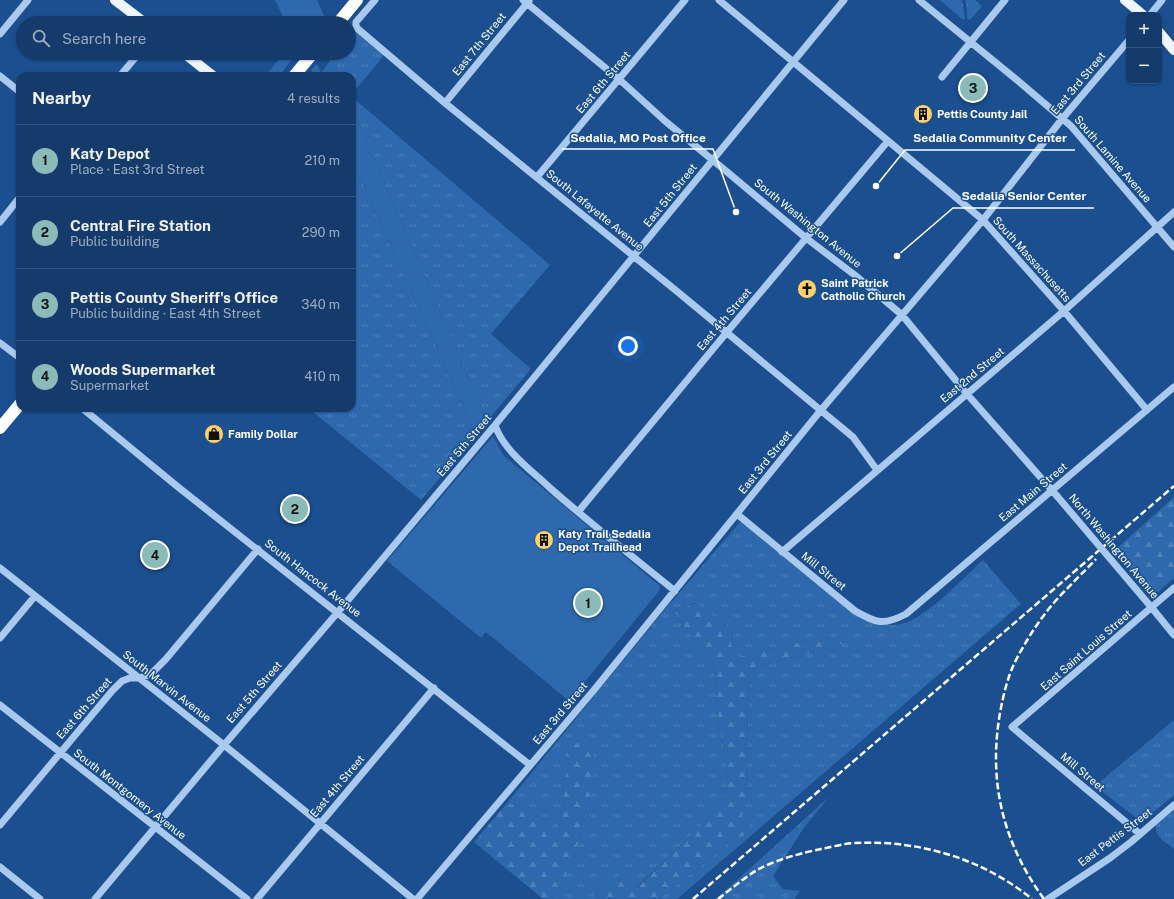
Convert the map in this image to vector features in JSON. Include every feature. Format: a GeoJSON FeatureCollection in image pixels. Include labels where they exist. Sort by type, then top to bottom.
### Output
{"type":"FeatureCollection","features":[{"type":"Feature","properties":{"kind":"highway"},"geometry":{"type":"LineString","coordinates":[[344,16],[357,0]]}},
{"type":"Feature","properties":{"kind":"highway"},"geometry":{"type":"LineString","coordinates":[[297,72],[307,60]]}},
{"type":"Feature","properties":{"kind":"highway"},"geometry":{"type":"LineString","coordinates":[[0,428],[16,409]]}},
{"type":"Feature","properties":{"kind":"main road"},"geometry":{"type":"LineString","coordinates":[[115,0],[136,16]]}},
{"type":"Feature","properties":{"kind":"main road"},"geometry":{"type":"LineString","coordinates":[[1125,0],[1139,12]]}},
{"type":"Feature","properties":{"kind":"main road"},"geometry":{"type":"LineString","coordinates":[[1162,36],[1174,50]]}},
{"type":"Feature","properties":{"kind":"main road"},"geometry":{"type":"LineString","coordinates":[[193,60],[208,72]]}},
{"type":"Feature","properties":{"kind":"street"},"geometry":{"type":"LineString","coordinates":[[0,34],[28,0]]}},
{"type":"Feature","properties":{"kind":"street","name":"South Lafayette Avenue"},"geometry":{"type":"LineString","coordinates":[[375,0],[356,22],[358,29],[853,437],[877,470]]}},
{"type":"Feature","properties":{"kind":"street","name":"East 6th Street"},"geometry":{"type":"LineString","coordinates":[[537,177],[686,0]]}},
{"type":"Feature","properties":{"kind":"street","name":"South Massachusetts"},"geometry":{"type":"LineString","coordinates":[[719,0],[983,220],[1064,311],[1147,410]]}},
{"type":"Feature","properties":{"kind":"street","name":"East 5th Street"},"geometry":{"type":"LineString","coordinates":[[95,899],[154,827],[338,612],[495,424],[844,0]]}},
{"type":"Feature","properties":{"kind":"street","name":"South Lamine Avenue"},"geometry":{"type":"LineString","coordinates":[[919,0],[1076,131],[1174,247]]}},
{"type":"Feature","properties":{"kind":"street"},"geometry":{"type":"LineString","coordinates":[[942,77],[1005,0]]}},
{"type":"Feature","properties":{"kind":"street"},"geometry":{"type":"LineString","coordinates":[[1152,12],[1162,0]]}},
{"type":"Feature","properties":{"kind":"street","name":"South Washington Avenue"},"geometry":{"type":"LineString","coordinates":[[527,1],[620,80],[665,121],[713,159],[806,238],[856,276],[902,315],[967,394],[1052,490]]}},
{"type":"Feature","properties":{"kind":"street","name":"East 7th Street"},"geometry":{"type":"LineString","coordinates":[[445,102],[527,1]]}},
{"type":"Feature","properties":{"kind":"street","name":"East 3rd Street"},"geometry":{"type":"LineString","coordinates":[[417,899],[594,690],[821,410],[983,220],[1062,119],[1126,44]]}},
{"type":"Feature","properties":{"kind":"street"},"geometry":{"type":"LineString","coordinates":[[123,72],[133,60]]}},
{"type":"Feature","properties":{"kind":"street"},"geometry":{"type":"LineString","coordinates":[[0,76],[16,89]]}},
{"type":"Feature","properties":{"kind":"street","name":"East 4th Street"},"geometry":{"type":"LineString","coordinates":[[578,512],[888,141]]}},
{"type":"Feature","properties":{"kind":"street"},"geometry":{"type":"LineString","coordinates":[[0,222],[16,202]]}},
{"type":"Feature","properties":{"kind":"street","name":"East 2nd Street"},"geometry":{"type":"LineString","coordinates":[[782,552],[1064,311],[1174,212]]}},
{"type":"Feature","properties":{"kind":"street"},"geometry":{"type":"LineString","coordinates":[[0,343],[16,355]]}},
{"type":"Feature","properties":{"kind":"street","name":"East Main Street"},"geometry":{"type":"LineString","coordinates":[[906,614],[1174,387]]}},
{"type":"Feature","properties":{"kind":"street","name":"South Hancock Avenue"},"geometry":{"type":"LineString","coordinates":[[87,412],[178,487],[530,765]]}},
{"type":"Feature","properties":{"kind":"street"},"geometry":{"type":"LineString","coordinates":[[495,424],[498,434],[507,448],[578,512],[675,591]]}},
{"type":"Feature","properties":{"kind":"street","name":"North Washington Avenue"},"geometry":{"type":"LineString","coordinates":[[1052,490],[1174,635]]}},
{"type":"Feature","properties":{"kind":"street","name":"Mill Street"},"geometry":{"type":"LineString","coordinates":[[737,514],[782,552],[872,621],[884,622],[896,620],[906,614]]}},
{"type":"Feature","properties":{"kind":"street","name":"East 6th Street"},"geometry":{"type":"LineString","coordinates":[[0,825],[112,691],[122,681],[130,678],[140,678],[150,674],[166,659],[258,549]]}},
{"type":"Feature","properties":{"kind":"street","name":"South Marvin Avenue"},"geometry":{"type":"LineString","coordinates":[[0,568],[224,745],[413,899]]}},
{"type":"Feature","properties":{"kind":"street","name":"East Saint Louis Street"},"geometry":{"type":"LineString","coordinates":[[1012,727],[1174,588]]}},
{"type":"Feature","properties":{"kind":"street"},"geometry":{"type":"LineString","coordinates":[[0,638],[35,596]]}},
{"type":"Feature","properties":{"kind":"street","name":"East 4th Street"},"geometry":{"type":"LineString","coordinates":[[257,899],[434,688]]}},
{"type":"Feature","properties":{"kind":"street","name":"South Montgomery Avenue"},"geometry":{"type":"LineString","coordinates":[[0,705],[246,899]]}},
{"type":"Feature","properties":{"kind":"street","name":"Mill Street"},"geometry":{"type":"LineString","coordinates":[[1012,727],[1140,834]]}},
{"type":"Feature","properties":{"kind":"street","name":"East Pettis Street"},"geometry":{"type":"LineString","coordinates":[[1048,899],[1110,858],[1174,805]]}},
{"type":"Feature","properties":{"kind":"street"},"geometry":{"type":"LineString","coordinates":[[0,867],[40,899]]}},
{"type":"Feature","properties":{"kind":"green space"},"geometry":{"type":"Polygon","coordinates":[[[275,0],[317,0],[324,16],[283,16],[275,0]]]}},
{"type":"Feature","properties":{"kind":"green space"},"geometry":{"type":"Polygon","coordinates":[[[940,0],[962,0],[965,19],[962,19],[940,0]]]}},
{"type":"Feature","properties":{"kind":"green space"},"geometry":{"type":"Polygon","coordinates":[[[965,0],[975,0],[982,6],[970,20],[967,18],[965,0]]]}},
{"type":"Feature","properties":{"kind":"green space"},"geometry":{"type":"Polygon","coordinates":[[[356,27],[386,53],[356,89],[356,72],[337,72],[331,60],[356,60],[356,27]]]}},
{"type":"Feature","properties":{"kind":"green space"},"geometry":{"type":"Polygon","coordinates":[[[278,60],[292,60],[282,72],[268,72],[278,60]]]}},
{"type":"Feature","properties":{"kind":"green space"},"geometry":{"type":"Polygon","coordinates":[[[330,60],[331,60],[337,72],[322,72],[330,60]]]}},
{"type":"Feature","properties":{"kind":"green space"},"geometry":{"type":"Polygon","coordinates":[[[317,64],[321,72],[312,72],[311,70],[317,64]]]}},
{"type":"Feature","properties":{"kind":"green space"},"geometry":{"type":"Polygon","coordinates":[[[356,100],[550,265],[491,334],[531,369],[487,421],[356,116],[356,100]]]}},
{"type":"Feature","properties":{"kind":"green space"},"geometry":{"type":"Polygon","coordinates":[[[356,116],[487,421],[476,435],[356,169],[356,116]]]}},
{"type":"Feature","properties":{"kind":"green space"},"geometry":{"type":"Polygon","coordinates":[[[356,169],[476,435],[421,500],[313,412],[356,412],[356,169]]]}},
{"type":"Feature","properties":{"kind":"green space"},"geometry":{"type":"Polygon","coordinates":[[[493,436],[504,456],[660,586],[659,591],[569,701],[486,632],[481,638],[387,561],[493,436]]]}},
{"type":"Feature","properties":{"kind":"green space"},"geometry":{"type":"Polygon","coordinates":[[[1174,497],[1174,578],[1158,592],[1150,593],[1115,550],[1174,497]]]}},
{"type":"Feature","properties":{"kind":"green space"},"geometry":{"type":"Polygon","coordinates":[[[747,521],[867,615],[884,623],[895,625],[906,623],[917,617],[942,599],[983,560],[1021,604],[677,899],[659,899],[734,839],[747,793],[746,755],[750,676],[755,668],[843,643],[825,637],[738,657],[731,644],[733,630],[695,603],[675,612],[700,649],[714,664],[718,721],[726,756],[727,787],[713,813],[636,888],[606,881],[592,899],[552,899],[571,867],[585,820],[565,747],[569,766],[564,781],[563,808],[555,827],[528,810],[507,803],[667,607],[740,522],[747,521]]]}},
{"type":"Feature","properties":{"kind":"green space"},"geometry":{"type":"Polygon","coordinates":[[[695,603],[733,630],[731,644],[738,657],[825,637],[844,643],[755,668],[750,676],[746,755],[747,793],[742,816],[755,832],[734,839],[659,899],[592,899],[606,881],[622,874],[637,888],[713,813],[727,787],[726,756],[718,721],[714,664],[700,649],[675,612],[695,603]]]}},
{"type":"Feature","properties":{"kind":"green space"},"geometry":{"type":"Polygon","coordinates":[[[1174,720],[1174,795],[1145,819],[1139,820],[1095,786],[1174,720]]]}},
{"type":"Feature","properties":{"kind":"green space"},"geometry":{"type":"Polygon","coordinates":[[[581,742],[593,753],[594,770],[585,820],[571,867],[552,899],[543,899],[474,842],[507,803],[528,810],[555,827],[563,808],[564,781],[569,766],[565,747],[581,742]]]}},
{"type":"Feature","properties":{"kind":"green space"},"geometry":{"type":"Polygon","coordinates":[[[829,797],[803,829],[773,876],[783,889],[800,891],[794,899],[716,899],[829,797]]]}},
{"type":"Feature","properties":{"kind":"green space"},"geometry":{"type":"Polygon","coordinates":[[[1174,810],[1174,849],[1159,836],[1156,825],[1174,810]]]}},
{"type":"Feature","properties":{"kind":"railway"},"geometry":{"type":"LineString","coordinates":[[693,899],[1174,486]]}},
{"type":"Feature","properties":{"kind":"railway"},"geometry":{"type":"LineString","coordinates":[[1044,899],[1018,856],[1002,811],[996,763],[1000,713],[1012,670],[1029,637],[1053,603],[1096,559]]}},
{"type":"Feature","properties":{"kind":"railway"},"geometry":{"type":"LineString","coordinates":[[718,899],[742,880],[764,866],[805,853],[843,844],[856,843],[904,845],[950,855],[993,873],[1032,899]]}},
{"type":"Feature","properties":{"kind":"place","name":"Pettis County Sheriff's Office"},"geometry":{"type":"Point","coordinates":[973,88]}},
{"type":"Feature","properties":{"kind":"place","name":"Pettis County Jail"},"geometry":{"type":"Point","coordinates":[923,114]}},
{"type":"Feature","properties":{"kind":"place","name":"Sedalia Community Center"},"geometry":{"type":"Point","coordinates":[876,186]}},
{"type":"Feature","properties":{"kind":"place","name":"Sedalia, MO Post Office"},"geometry":{"type":"Point","coordinates":[736,212]}},
{"type":"Feature","properties":{"kind":"place","name":"Sedalia Senior Center"},"geometry":{"type":"Point","coordinates":[897,256]}},
{"type":"Feature","properties":{"kind":"place","name":"Saint Patrick Catholic Church"},"geometry":{"type":"Point","coordinates":[807,289]}},
{"type":"Feature","properties":{"kind":"place","name":"Family Dollar"},"geometry":{"type":"Point","coordinates":[214,434]}},
{"type":"Feature","properties":{"kind":"place","name":"Central Fire Station"},"geometry":{"type":"Point","coordinates":[295,509]}},
{"type":"Feature","properties":{"kind":"place","name":"Katy Trail Sedalia Depot Trailhead"},"geometry":{"type":"Point","coordinates":[544,540]}},
{"type":"Feature","properties":{"kind":"place","name":"Woods Supermarket"},"geometry":{"type":"Point","coordinates":[155,555]}},
{"type":"Feature","properties":{"kind":"place","name":"Katy Depot"},"geometry":{"type":"Point","coordinates":[588,603]}}]}
